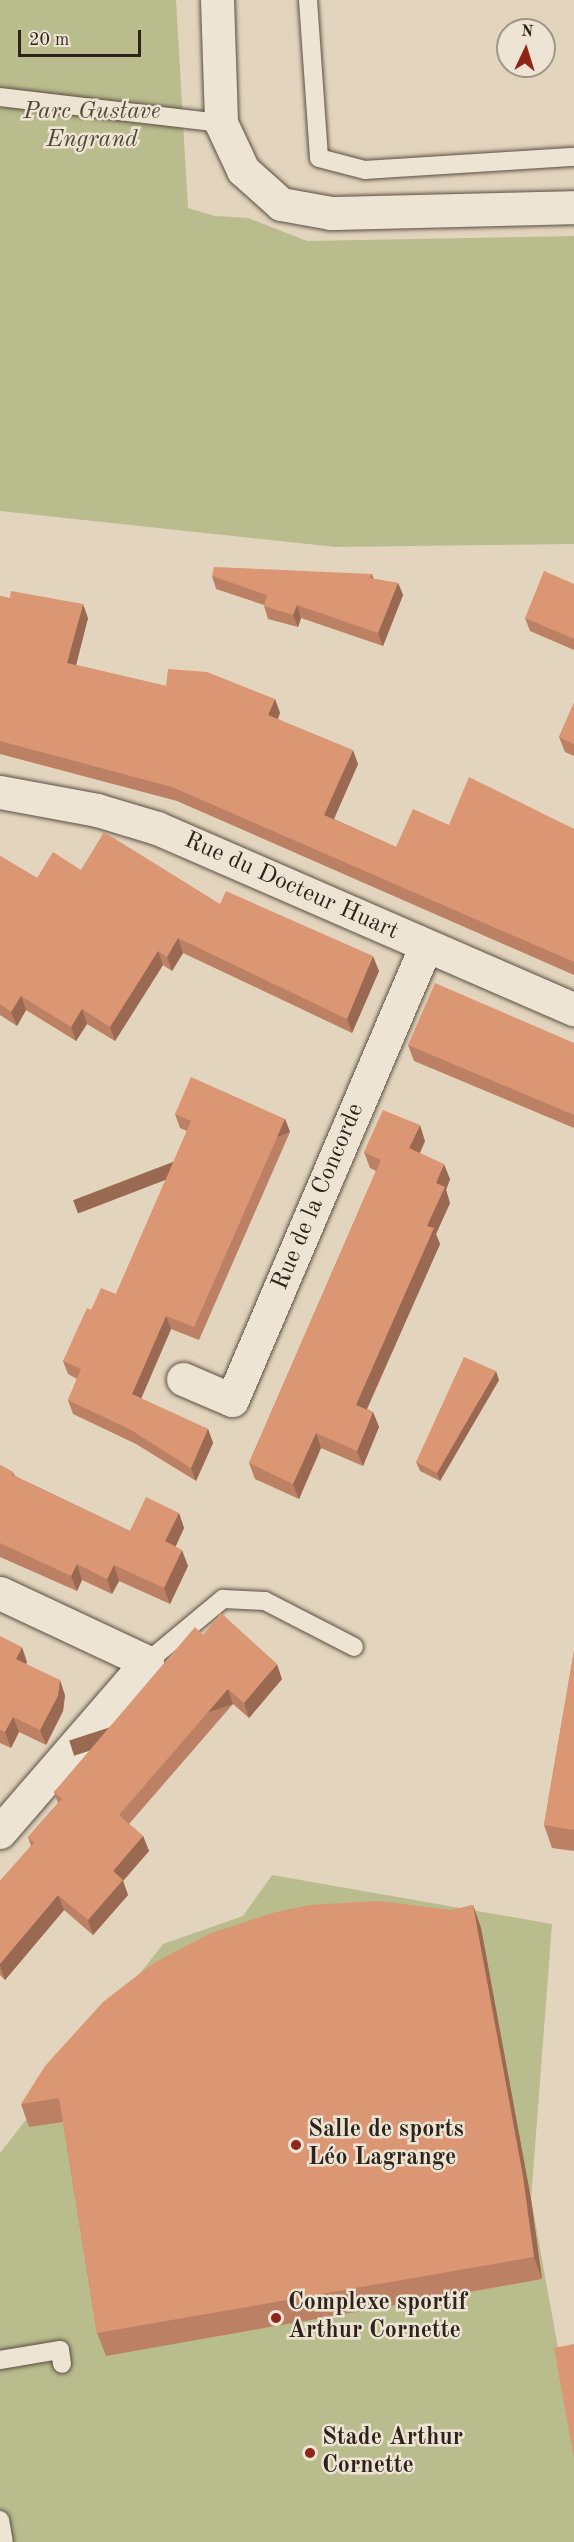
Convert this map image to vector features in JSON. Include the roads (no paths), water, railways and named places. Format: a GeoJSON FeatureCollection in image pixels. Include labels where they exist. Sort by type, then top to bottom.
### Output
{"type":"FeatureCollection","features":[{"type":"Feature","properties":{"kind":"street"},"geometry":{"type":"LineString","coordinates":[[217,0],[221,123],[243,170],[281,204],[331,213],[574,207]]}},
{"type":"Feature","properties":{"kind":"street","name":"Rue du Docteur Huart"},"geometry":{"type":"LineString","coordinates":[[0,792],[129,818],[574,1009]]}},
{"type":"Feature","properties":{"kind":"street","name":"Rue de la Concorde"},"geometry":{"type":"LineString","coordinates":[[183,1379],[232,1400],[426,946]]}},
{"type":"Feature","properties":{"kind":"street"},"geometry":{"type":"LineString","coordinates":[[0,1593],[147,1662],[0,1832]]}},
{"type":"Feature","properties":{"kind":"lane"},"geometry":{"type":"LineString","coordinates":[[308,0],[319,158],[364,170],[574,157]]}},
{"type":"Feature","properties":{"kind":"lane"},"geometry":{"type":"LineString","coordinates":[[0,97],[221,123]]}},
{"type":"Feature","properties":{"kind":"lane"},"geometry":{"type":"LineString","coordinates":[[147,1662],[223,1599],[265,1601],[354,1647]]}},
{"type":"Feature","properties":{"kind":"lane"},"geometry":{"type":"LineString","coordinates":[[0,2360],[60,2350],[62,2364]]}},
{"type":"Feature","properties":{"kind":"lane"},"geometry":{"type":"LineString","coordinates":[[0,2520],[4,2542]]}},
{"type":"Feature","properties":{"kind":"place","name":"Salle de sports Léo Lagrange"},"geometry":{"type":"Point","coordinates":[296,2145]}},
{"type":"Feature","properties":{"kind":"place","name":"Complexe sportif Arthur Cornette"},"geometry":{"type":"Point","coordinates":[276,2318]}},
{"type":"Feature","properties":{"kind":"place","name":"Stade Arthur Cornette"},"geometry":{"type":"Point","coordinates":[310,2453]}},
{"type":"Feature","properties":{"kind":"park label","name":"Parc Gustave Engrand"},"geometry":{"type":"Point","coordinates":[92,127]}}]}
